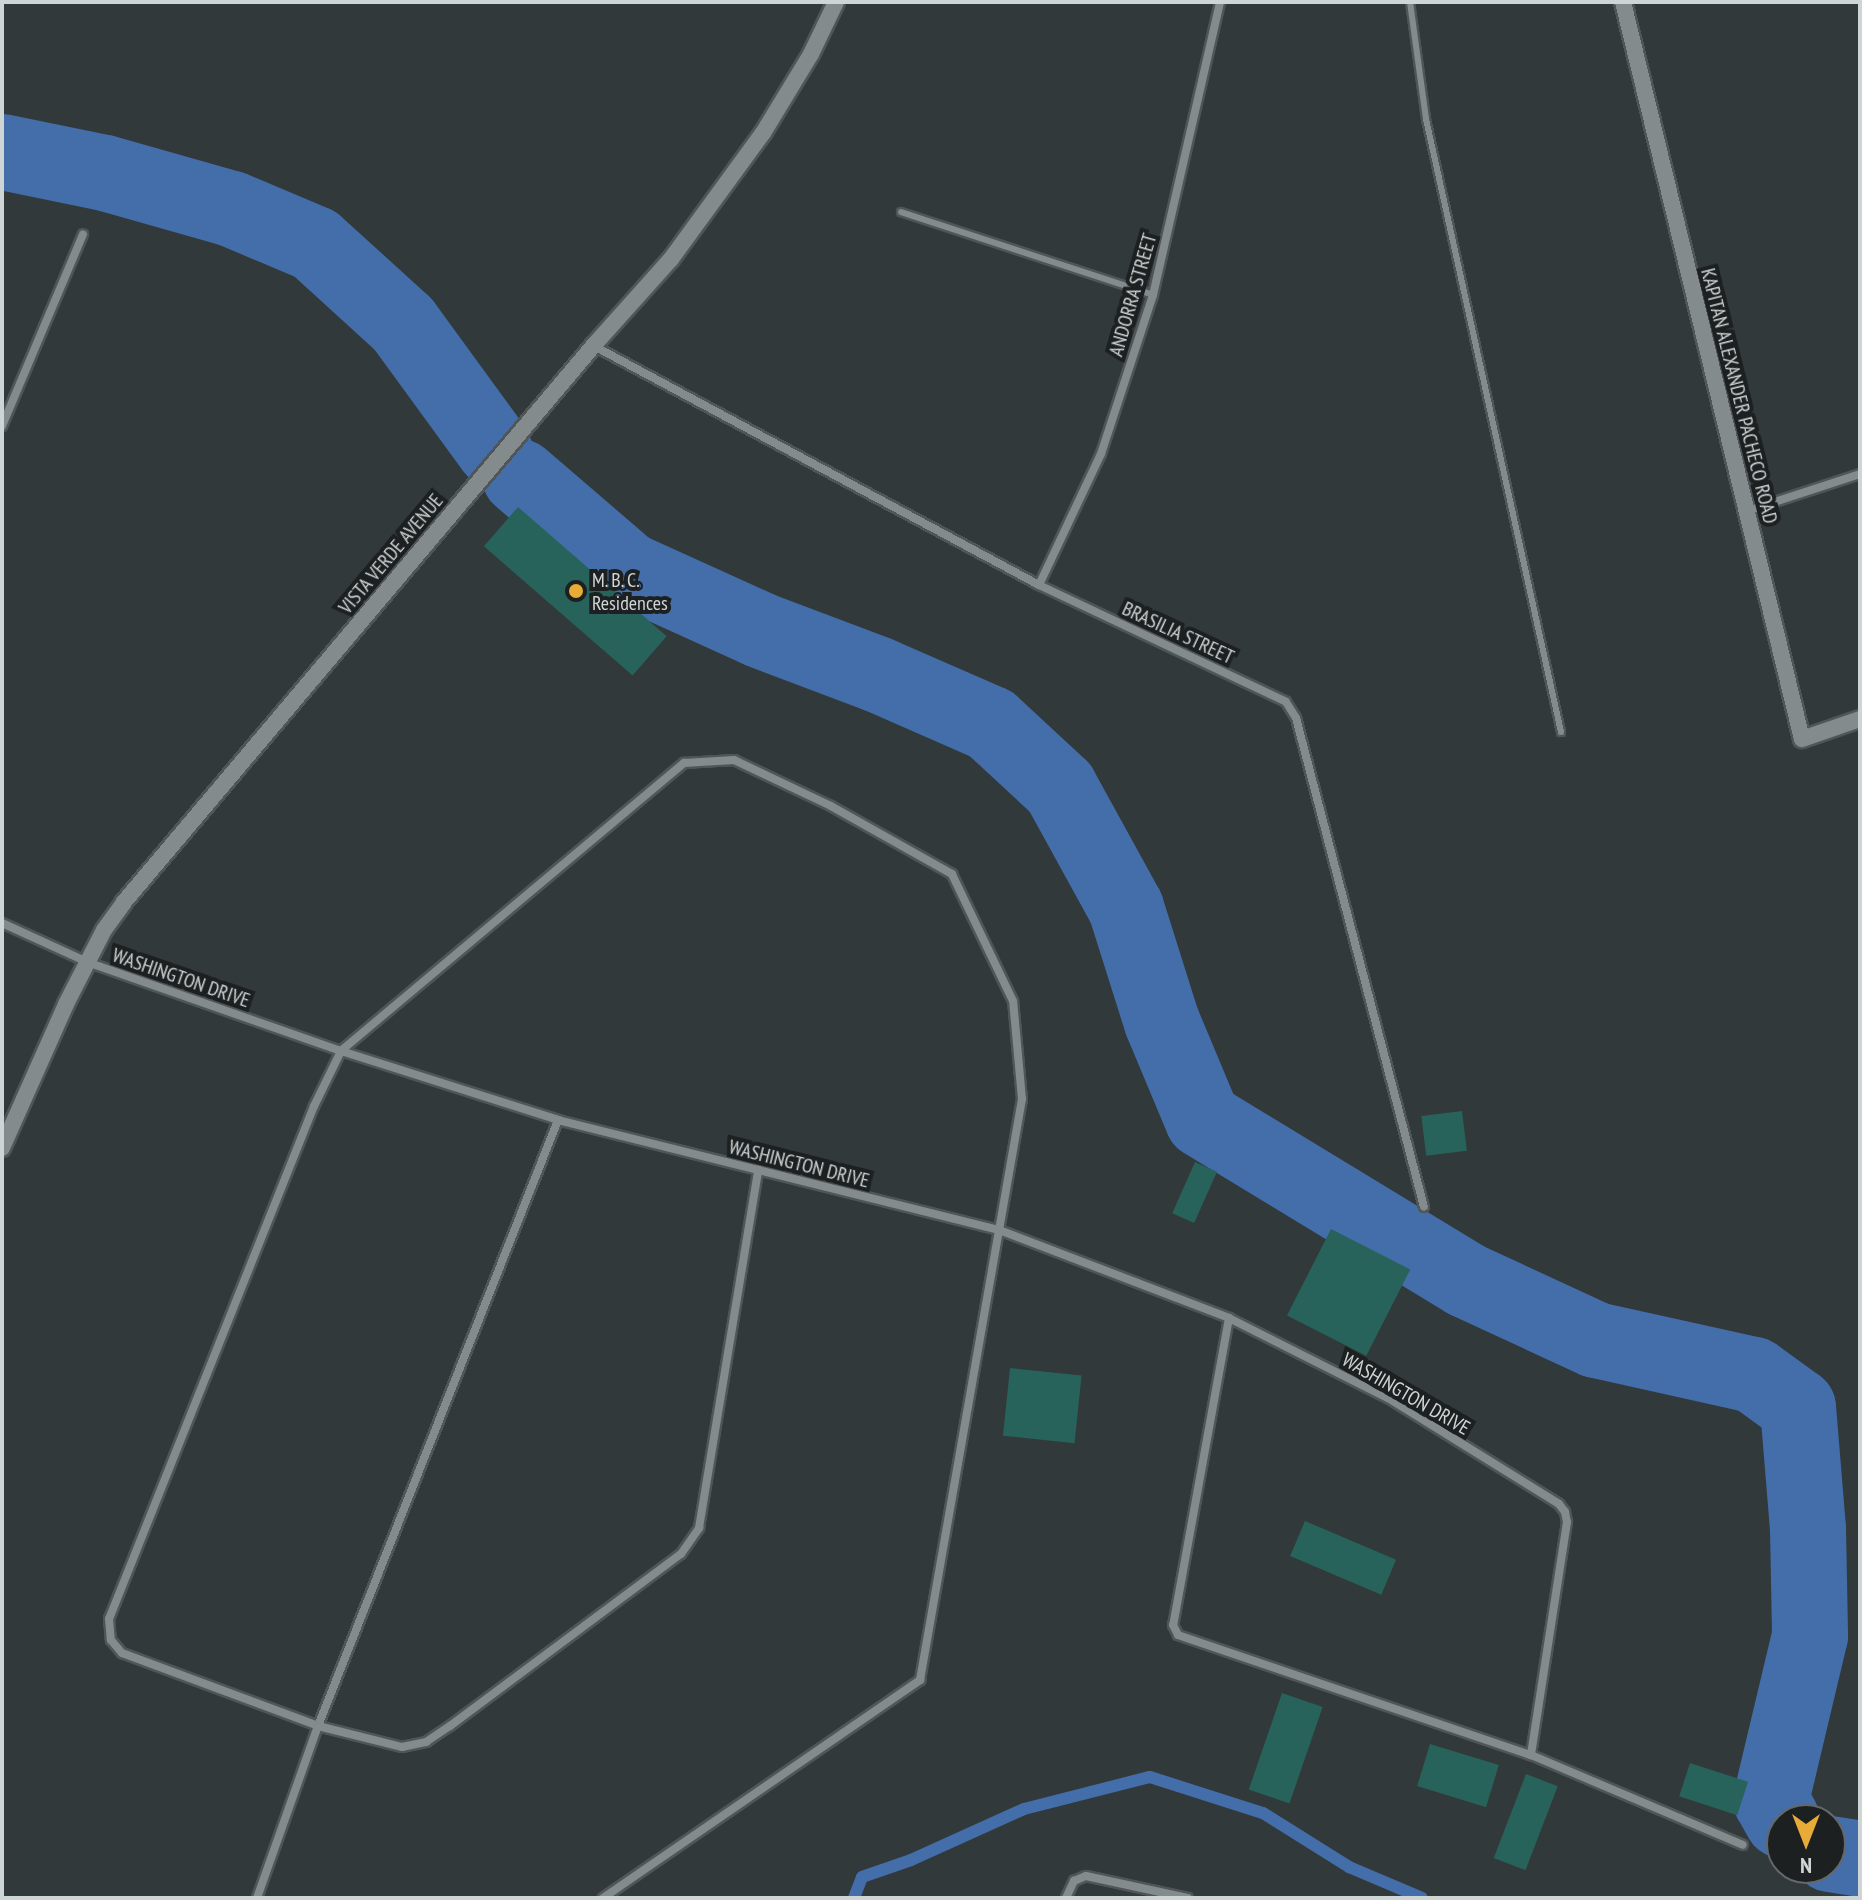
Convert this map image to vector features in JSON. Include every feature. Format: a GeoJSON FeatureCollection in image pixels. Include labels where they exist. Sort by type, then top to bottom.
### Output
{"type":"FeatureCollection","features":[{"type":"Feature","properties":{"kind":"street","name":"VISTA VERDE AVENUE"},"geometry":{"type":"LineString","coordinates":[[2,1148],[87,962],[124,902],[594,345],[671,259],[763,133],[811,54],[836,2]]}},
{"type":"Feature","properties":{"kind":"street","name":"ANDORRA STREET"},"geometry":{"type":"LineString","coordinates":[[1039,585],[1101,454],[1153,295],[1220,2]]}},
{"type":"Feature","properties":{"kind":"street","name":"KAPITAN ALEXANDER PACHECO ROAD"},"geometry":{"type":"LineString","coordinates":[[1623,2],[1802,739],[1860,719]]}},
{"type":"Feature","properties":{"kind":"street"},"geometry":{"type":"LineString","coordinates":[[2,423],[83,234]]}},
{"type":"Feature","properties":{"kind":"street","name":"BRASILIA STREET"},"geometry":{"type":"LineString","coordinates":[[594,345],[1039,585],[1286,702],[1292,709],[1424,1207]]}},
{"type":"Feature","properties":{"kind":"street"},"geometry":{"type":"LineString","coordinates":[[1747,511],[1860,474]]}},
{"type":"Feature","properties":{"kind":"street"},"geometry":{"type":"LineString","coordinates":[[603,1898],[920,1680],[1022,1099],[1013,1001],[952,874],[831,806],[734,760],[684,763],[341,1051],[314,1106],[109,1619],[111,1640],[122,1653],[318,1726],[402,1747],[426,1742],[681,1554],[699,1528],[758,1170]]}},
{"type":"Feature","properties":{"kind":"street","name":"WASHINGTON DRIVE"},"geometry":{"type":"LineString","coordinates":[[2,923],[87,962],[341,1051],[558,1120],[999,1230],[1229,1318],[1393,1401],[1559,1504],[1567,1522],[1531,1755]]}},
{"type":"Feature","properties":{"kind":"street"},"geometry":{"type":"LineString","coordinates":[[257,1898],[318,1726],[558,1120]]}},
{"type":"Feature","properties":{"kind":"street"},"geometry":{"type":"LineString","coordinates":[[1229,1318],[1174,1630],[1178,1635],[1531,1755],[1743,1845]]}},
{"type":"Feature","properties":{"kind":"street"},"geometry":{"type":"LineString","coordinates":[[1066,1898],[1074,1881],[1086,1876],[1188,1898]]}},
{"type":"Feature","properties":{"kind":"lane"},"geometry":{"type":"LineString","coordinates":[[1410,2],[1426,119],[1561,732]]}},
{"type":"Feature","properties":{"kind":"lane"},"geometry":{"type":"LineString","coordinates":[[901,212],[1153,295]]}},
{"type":"Feature","properties":{"kind":"building","name":"M. B. C. Residences"},"geometry":{"type":"Polygon","coordinates":[[[518,507],[667,636],[633,675],[484,546],[518,507]]]}},
{"type":"Feature","properties":{"kind":"building"},"geometry":{"type":"Polygon","coordinates":[[[1462,1111],[1467,1151],[1426,1156],[1421,1116],[1462,1111]]]}},
{"type":"Feature","properties":{"kind":"building"},"geometry":{"type":"Polygon","coordinates":[[[1195,1162],[1217,1172],[1194,1223],[1172,1213],[1195,1162]]]}},
{"type":"Feature","properties":{"kind":"building"},"geometry":{"type":"Polygon","coordinates":[[[1331,1229],[1410,1269],[1366,1356],[1287,1315],[1331,1229]]]}},
{"type":"Feature","properties":{"kind":"building"},"geometry":{"type":"Polygon","coordinates":[[[1010,1368],[1082,1376],[1074,1443],[1003,1436],[1010,1368]]]}},
{"type":"Feature","properties":{"kind":"building"},"geometry":{"type":"Polygon","coordinates":[[[1305,1521],[1396,1560],[1381,1595],[1290,1556],[1305,1521]]]}},
{"type":"Feature","properties":{"kind":"building"},"geometry":{"type":"Polygon","coordinates":[[[1282,1693],[1323,1707],[1289,1803],[1249,1789],[1282,1693]]]}},
{"type":"Feature","properties":{"kind":"building"},"geometry":{"type":"Polygon","coordinates":[[[1430,1744],[1499,1765],[1486,1807],[1417,1786],[1430,1744]]]}},
{"type":"Feature","properties":{"kind":"building"},"geometry":{"type":"Polygon","coordinates":[[[1690,1763],[1748,1782],[1737,1815],[1679,1796],[1690,1763]]]}},
{"type":"Feature","properties":{"kind":"building"},"geometry":{"type":"Polygon","coordinates":[[[1526,1774],[1558,1786],[1525,1870],[1494,1858],[1526,1774]]]}},
{"type":"Feature","properties":{"kind":"waterway"},"geometry":{"type":"LineString","coordinates":[[2,152],[105,173],[232,209],[315,244],[403,324],[494,449]]}},
{"type":"Feature","properties":{"kind":"waterway"},"geometry":{"type":"LineString","coordinates":[[520,477],[628,570],[760,630],[879,675],[991,724],[1060,788],[1126,908],[1162,1022],[1203,1120],[1466,1280],[1596,1340],[1754,1375],[1798,1407],[1808,1529],[1810,1636],[1771,1800],[1773,1804]]}},
{"type":"Feature","properties":{"kind":"waterway"},"geometry":{"type":"LineString","coordinates":[[854,1898],[862,1877],[911,1860],[1024,1809],[1150,1777],[1263,1813],[1349,1867],[1422,1898]]}},
{"type":"Feature","properties":{"kind":"waterway"},"geometry":{"type":"LineString","coordinates":[[1846,1857],[1860,1859]]}},
{"type":"Feature","properties":{"kind":"place","name":"M. B. C. Residences"},"geometry":{"type":"Point","coordinates":[576,591]}}]}
